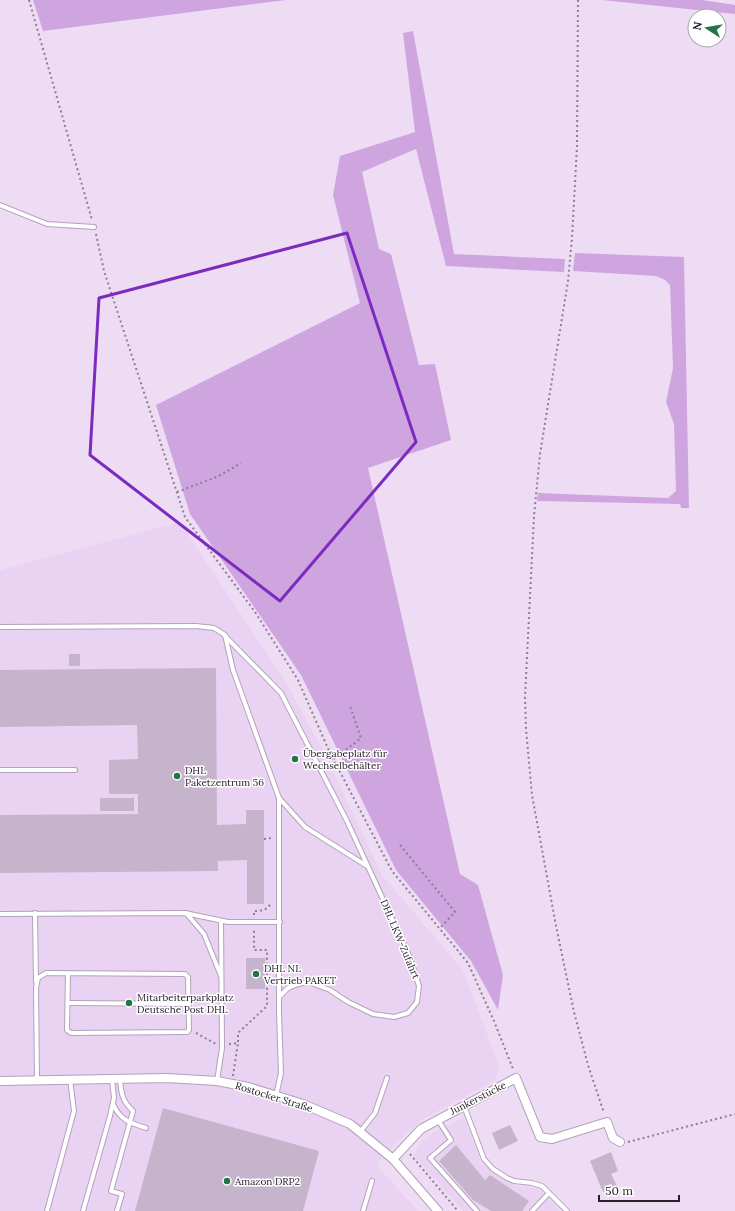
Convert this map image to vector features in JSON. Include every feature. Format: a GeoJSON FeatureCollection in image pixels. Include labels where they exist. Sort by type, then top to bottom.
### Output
{"type":"FeatureCollection","features":[{"type":"Feature","properties":{"kind":"street","name":"Rostocker Straße"},"geometry":{"type":"LineString","coordinates":[[0,1080],[167,1078],[217,1081],[276,1096],[327,1114],[360,1132],[393,1159],[438,1211]]}},
{"type":"Feature","properties":{"kind":"street","name":"Junkerstücke"},"geometry":{"type":"LineString","coordinates":[[393,1159],[421,1129],[516,1078],[540,1137],[552,1139],[607,1122]]}},
{"type":"Feature","properties":{"kind":"street"},"geometry":{"type":"LineString","coordinates":[[607,1122],[613,1138],[620,1142]]}},
{"type":"Feature","properties":{"kind":"lane"},"geometry":{"type":"LineString","coordinates":[[0,205],[48,224],[94,227]]}},
{"type":"Feature","properties":{"kind":"lane"},"geometry":{"type":"LineString","coordinates":[[0,627],[196,626],[214,628],[225,635],[233,670],[279,798],[279,997],[281,1073],[276,1096]]}},
{"type":"Feature","properties":{"kind":"lane","name":"DHL LKW-Zufahrt"},"geometry":{"type":"LineString","coordinates":[[225,635],[281,693],[347,821],[410,958],[420,986],[417,1002],[408,1013],[394,1017],[374,1014],[348,1002],[330,990],[309,982],[288,988],[279,997]]}},
{"type":"Feature","properties":{"kind":"lane"},"geometry":{"type":"LineString","coordinates":[[0,770],[75,770]]}},
{"type":"Feature","properties":{"kind":"lane"},"geometry":{"type":"LineString","coordinates":[[279,798],[305,827],[368,866]]}},
{"type":"Feature","properties":{"kind":"lane"},"geometry":{"type":"LineString","coordinates":[[34,913],[37,1080]]}},
{"type":"Feature","properties":{"kind":"lane"},"geometry":{"type":"LineString","coordinates":[[0,914],[185,913],[221,921],[280,922]]}},
{"type":"Feature","properties":{"kind":"lane"},"geometry":{"type":"LineString","coordinates":[[185,913],[204,934],[222,979]]}},
{"type":"Feature","properties":{"kind":"lane"},"geometry":{"type":"LineString","coordinates":[[217,1081],[222,1044],[221,921]]}},
{"type":"Feature","properties":{"kind":"lane"},"geometry":{"type":"LineString","coordinates":[[36,988],[38,978],[46,974],[68,974],[186,974],[188,977],[189,1030],[187,1032],[71,1033],[67,1030],[68,974]]}},
{"type":"Feature","properties":{"kind":"lane"},"geometry":{"type":"LineString","coordinates":[[68,1004],[189,1004]]}},
{"type":"Feature","properties":{"kind":"lane"},"geometry":{"type":"LineString","coordinates":[[83,1211],[114,1098],[112,1078]]}},
{"type":"Feature","properties":{"kind":"lane"},"geometry":{"type":"LineString","coordinates":[[117,1211],[122,1194],[111,1190],[133,1112],[126,1106],[122,1098],[120,1078]]}},
{"type":"Feature","properties":{"kind":"lane"},"geometry":{"type":"LineString","coordinates":[[360,1132],[375,1113],[386,1078]]}},
{"type":"Feature","properties":{"kind":"lane"},"geometry":{"type":"LineString","coordinates":[[47,1211],[74,1111],[70,1079]]}},
{"type":"Feature","properties":{"kind":"lane"},"geometry":{"type":"LineString","coordinates":[[112,1103],[117,1113],[130,1123],[146,1128]]}},
{"type":"Feature","properties":{"kind":"lane"},"geometry":{"type":"LineString","coordinates":[[464,1106],[484,1159],[488,1164],[507,1178],[520,1182],[538,1184],[567,1211]]}},
{"type":"Feature","properties":{"kind":"lane"},"geometry":{"type":"LineString","coordinates":[[438,1119],[450,1140],[430,1158],[477,1211]]}},
{"type":"Feature","properties":{"kind":"lane"},"geometry":{"type":"LineString","coordinates":[[363,1211],[372,1181]]}},
{"type":"Feature","properties":{"kind":"lane"},"geometry":{"type":"LineString","coordinates":[[532,1211],[549,1193]]}},
{"type":"Feature","properties":{"kind":"path"},"geometry":{"type":"LineString","coordinates":[[29,0],[94,227],[104,271],[185,517],[255,612],[298,680],[334,759],[392,871],[468,963],[494,1020],[516,1078]]}},
{"type":"Feature","properties":{"kind":"path"},"geometry":{"type":"LineString","coordinates":[[578,0],[577,146],[572,238],[567,288],[540,454],[534,516],[525,697],[526,729],[532,796],[556,926],[588,1065],[607,1122]]}},
{"type":"Feature","properties":{"kind":"path"},"geometry":{"type":"LineString","coordinates":[[177,492],[219,476],[241,463]]}},
{"type":"Feature","properties":{"kind":"path"},"geometry":{"type":"LineString","coordinates":[[334,759],[361,738],[350,706]]}},
{"type":"Feature","properties":{"kind":"path"},"geometry":{"type":"LineString","coordinates":[[264,838],[273,838]]}},
{"type":"Feature","properties":{"kind":"path"},"geometry":{"type":"LineString","coordinates":[[400,845],[455,912],[439,928]]}},
{"type":"Feature","properties":{"kind":"path"},"geometry":{"type":"LineString","coordinates":[[232,1084],[238,1033],[267,1006],[267,950],[254,950],[254,911],[263,911],[270,905],[272,898]]}},
{"type":"Feature","properties":{"kind":"path"},"geometry":{"type":"LineString","coordinates":[[189,1030],[214,1044],[238,1043]]}},
{"type":"Feature","properties":{"kind":"path"},"geometry":{"type":"LineString","coordinates":[[620,1142],[629,1142],[735,1114]]}},
{"type":"Feature","properties":{"kind":"path"},"geometry":{"type":"LineString","coordinates":[[404,1146],[458,1211]]}},
{"type":"Feature","properties":{"kind":"highlighted area"},"geometry":{"type":"Polygon","coordinates":[[[347,233],[416,442],[280,601],[90,455],[99,298],[347,233]]]}},
{"type":"Feature","properties":{"kind":"shaded area"},"geometry":{"type":"Polygon","coordinates":[[[33,0],[286,0],[43,31],[33,0]]]}},
{"type":"Feature","properties":{"kind":"shaded area"},"geometry":{"type":"Polygon","coordinates":[[[602,0],[702,0],[735,5],[735,14],[727,13],[727,8],[687,9],[602,0]]]}},
{"type":"Feature","properties":{"kind":"shaded area"},"geometry":{"type":"Polygon","coordinates":[[[413,31],[454,254],[565,259],[564,272],[446,266],[416,149],[362,172],[379,249],[391,254],[419,365],[435,364],[451,440],[368,468],[460,874],[478,885],[503,975],[498,1010],[471,961],[396,870],[301,675],[190,514],[156,405],[360,303],[333,195],[340,156],[415,132],[403,33],[413,31]]]}},
{"type":"Feature","properties":{"kind":"shaded area"},"geometry":{"type":"Polygon","coordinates":[[[575,253],[684,257],[689,508],[681,508],[680,504],[537,501],[538,493],[668,498],[676,491],[674,424],[666,402],[673,368],[670,285],[665,280],[656,276],[573,271],[575,253]]]}},
{"type":"Feature","properties":{"kind":"shaded area"},"geometry":{"type":"Polygon","coordinates":[[[180,522],[284,679],[325,754],[382,875],[463,970],[500,1069],[494,1081],[421,1120],[393,1146],[376,1165],[418,1211],[0,1211],[0,570],[180,522]]]}},
{"type":"Feature","properties":{"kind":"shaded area"},"geometry":{"type":"Polygon","coordinates":[[[464,1118],[482,1164],[516,1186],[541,1190],[560,1211],[463,1211],[414,1156],[417,1147],[423,1140],[438,1130],[464,1118]]]}},
{"type":"Feature","properties":{"kind":"building"},"geometry":{"type":"Polygon","coordinates":[[[69,654],[80,654],[80,666],[69,666],[69,654]]]}},
{"type":"Feature","properties":{"kind":"building","name":"DHL Paketzentrum 56"},"geometry":{"type":"Polygon","coordinates":[[[216,668],[217,825],[246,824],[246,810],[264,810],[264,904],[247,904],[247,860],[218,861],[218,871],[0,873],[0,815],[138,814],[138,794],[109,794],[109,760],[138,759],[137,725],[0,727],[0,670],[216,668]]]}},
{"type":"Feature","properties":{"kind":"building"},"geometry":{"type":"Polygon","coordinates":[[[100,798],[134,798],[134,811],[100,811],[100,798]]]}},
{"type":"Feature","properties":{"kind":"building","name":"DHL NL Vertrieb PAKET"},"geometry":{"type":"Polygon","coordinates":[[[246,958],[265,958],[265,989],[246,989],[246,958]]]}},
{"type":"Feature","properties":{"kind":"building","name":"Amazon DRP2"},"geometry":{"type":"Polygon","coordinates":[[[163,1108],[319,1151],[303,1211],[135,1211],[163,1108]]]}},
{"type":"Feature","properties":{"kind":"building"},"geometry":{"type":"Polygon","coordinates":[[[510,1125],[518,1141],[499,1150],[492,1133],[510,1125]]]}},
{"type":"Feature","properties":{"kind":"building"},"geometry":{"type":"Polygon","coordinates":[[[456,1145],[485,1180],[490,1175],[529,1201],[522,1211],[491,1211],[473,1200],[439,1161],[456,1145]]]}},
{"type":"Feature","properties":{"kind":"building"},"geometry":{"type":"Polygon","coordinates":[[[611,1152],[618,1171],[611,1174],[617,1186],[603,1192],[590,1161],[611,1152]]]}},
{"type":"Feature","properties":{"kind":"place","name":"Übergabeplatz für Wechselbehälter"},"geometry":{"type":"Point","coordinates":[295,759]}},
{"type":"Feature","properties":{"kind":"place","name":"DHL Paketzentrum 56"},"geometry":{"type":"Point","coordinates":[177,776]}},
{"type":"Feature","properties":{"kind":"place","name":"DHL NL Vertrieb PAKET"},"geometry":{"type":"Point","coordinates":[256,974]}},
{"type":"Feature","properties":{"kind":"place","name":"Mitarbeiterparkplatz Deutsche Post DHL"},"geometry":{"type":"Point","coordinates":[129,1003]}},
{"type":"Feature","properties":{"kind":"place","name":"Amazon DRP2"},"geometry":{"type":"Point","coordinates":[227,1181]}}]}
